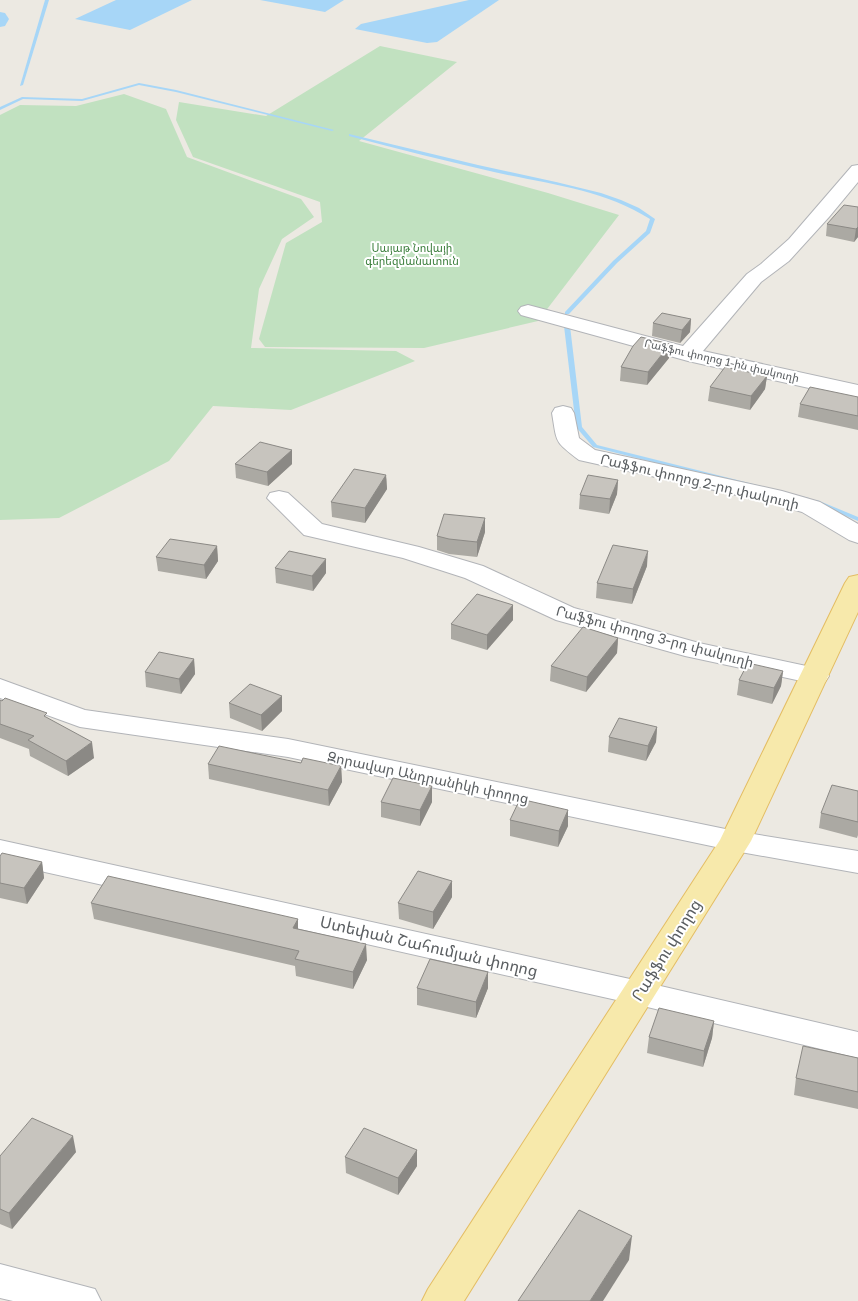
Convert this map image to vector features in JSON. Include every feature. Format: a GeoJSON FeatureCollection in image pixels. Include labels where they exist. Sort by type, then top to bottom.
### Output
{"type":"FeatureCollection","features":[{"type":"Feature","properties":{"kind":"main road","name":"Րաֆֆու փողոց"},"geometry":{"type":"LineString","coordinates":[[442,1301],[735,841],[858,583]]}},
{"type":"Feature","properties":{"kind":"street"},"geometry":{"type":"LineString","coordinates":[[688,354],[754,278],[785,255],[858,170]]}},
{"type":"Feature","properties":{"kind":"street","name":"Րաֆֆու փողոց 1-ին փակուղի"},"geometry":{"type":"LineString","coordinates":[[528,311],[688,354],[858,392]]}},
{"type":"Feature","properties":{"kind":"street","name":"Րաֆֆու փողոց 2-րդ փակուղի"},"geometry":{"type":"LineString","coordinates":[[563,413],[568,441],[587,455],[773,496],[811,507],[858,535]]}},
{"type":"Feature","properties":{"kind":"street","name":"Րաֆֆու փողոց 3-րդ փակուղի"},"geometry":{"type":"LineString","coordinates":[[280,498],[313,530],[410,552],[474,572],[565,614],[695,650],[815,676]]}},
{"type":"Feature","properties":{"kind":"street","name":"Զորավար Անդրանիկի փողոց"},"geometry":{"type":"LineString","coordinates":[[0,688],[80,718],[288,748],[735,841],[858,862]]}},
{"type":"Feature","properties":{"kind":"street","name":"Ստեփան Շահումյան փողոց"},"geometry":{"type":"LineString","coordinates":[[0,851],[639,993],[858,1044]]}},
{"type":"Feature","properties":{"kind":"street"},"geometry":{"type":"LineString","coordinates":[[0,1281],[81,1301]]}},
{"type":"Feature","properties":{"kind":"green space","name":"Սայաթ Նովայի գերեզմանատուն"},"geometry":{"type":"Polygon","coordinates":[[[380,46],[457,62],[359,141],[548,193],[619,215],[538,321],[424,348],[265,347],[259,339],[286,243],[322,222],[320,202],[193,157],[176,120],[179,102],[266,116],[380,46]]]}},
{"type":"Feature","properties":{"kind":"green space"},"geometry":{"type":"Polygon","coordinates":[[[124,94],[166,109],[187,157],[301,199],[314,217],[282,239],[259,289],[251,348],[396,351],[415,361],[291,410],[213,406],[169,461],[59,518],[0,520],[0,115],[20,105],[76,106],[124,94]]]}},
{"type":"Feature","properties":{"kind":"water"},"geometry":{"type":"Polygon","coordinates":[[[116,0],[192,0],[130,30],[75,19],[116,0]]]}},
{"type":"Feature","properties":{"kind":"water"},"geometry":{"type":"Polygon","coordinates":[[[260,0],[344,0],[325,12],[260,0]]]}},
{"type":"Feature","properties":{"kind":"water"},"geometry":{"type":"Polygon","coordinates":[[[469,0],[499,0],[437,42],[427,43],[355,29],[361,24],[469,0]]]}},
{"type":"Feature","properties":{"kind":"building"},"geometry":{"type":"Polygon","coordinates":[[[844,205],[858,207],[858,227],[856,229],[827,224],[844,205]]]}},
{"type":"Feature","properties":{"kind":"building"},"geometry":{"type":"Polygon","coordinates":[[[662,313],[691,319],[682,330],[653,323],[662,313]]]}},
{"type":"Feature","properties":{"kind":"building"},"geometry":{"type":"Polygon","coordinates":[[[641,337],[670,344],[648,372],[621,367],[633,346],[641,337]]]}},
{"type":"Feature","properties":{"kind":"building"},"geometry":{"type":"Polygon","coordinates":[[[725,367],[767,376],[751,396],[710,387],[725,367]]]}},
{"type":"Feature","properties":{"kind":"building"},"geometry":{"type":"Polygon","coordinates":[[[810,387],[858,397],[858,416],[800,404],[810,387]]]}},
{"type":"Feature","properties":{"kind":"building"},"geometry":{"type":"Polygon","coordinates":[[[260,442],[292,450],[267,472],[235,464],[260,442]]]}},
{"type":"Feature","properties":{"kind":"building"},"geometry":{"type":"Polygon","coordinates":[[[354,469],[386,475],[365,508],[331,502],[354,469]]]}},
{"type":"Feature","properties":{"kind":"building"},"geometry":{"type":"Polygon","coordinates":[[[588,475],[618,480],[610,499],[580,495],[588,475]]]}},
{"type":"Feature","properties":{"kind":"building"},"geometry":{"type":"Polygon","coordinates":[[[444,514],[485,518],[477,542],[437,536],[444,514]]]}},
{"type":"Feature","properties":{"kind":"building"},"geometry":{"type":"Polygon","coordinates":[[[170,539],[217,546],[204,565],[156,557],[170,539]]]}},
{"type":"Feature","properties":{"kind":"building"},"geometry":{"type":"Polygon","coordinates":[[[613,545],[648,551],[633,589],[597,583],[613,545]]]}},
{"type":"Feature","properties":{"kind":"building"},"geometry":{"type":"Polygon","coordinates":[[[289,551],[326,559],[312,576],[275,568],[289,551]]]}},
{"type":"Feature","properties":{"kind":"building"},"geometry":{"type":"Polygon","coordinates":[[[477,594],[513,605],[487,635],[451,624],[477,594]]]}},
{"type":"Feature","properties":{"kind":"building"},"geometry":{"type":"Polygon","coordinates":[[[583,627],[618,638],[587,677],[551,666],[583,627]]]}},
{"type":"Feature","properties":{"kind":"building"},"geometry":{"type":"Polygon","coordinates":[[[159,652],[194,659],[179,679],[145,672],[159,652]]]}},
{"type":"Feature","properties":{"kind":"building"},"geometry":{"type":"Polygon","coordinates":[[[748,663],[783,671],[774,688],[739,680],[748,663]]]}},
{"type":"Feature","properties":{"kind":"building"},"geometry":{"type":"Polygon","coordinates":[[[250,684],[282,696],[261,715],[229,703],[250,684]]]}},
{"type":"Feature","properties":{"kind":"building"},"geometry":{"type":"Polygon","coordinates":[[[5,698],[47,713],[44,716],[92,742],[66,761],[28,740],[34,736],[0,724],[0,700],[2,701],[5,698]]]}},
{"type":"Feature","properties":{"kind":"building"},"geometry":{"type":"Polygon","coordinates":[[[619,718],[657,727],[648,746],[609,737],[619,718]]]}},
{"type":"Feature","properties":{"kind":"building"},"geometry":{"type":"Polygon","coordinates":[[[219,746],[301,763],[303,758],[341,766],[328,790],[208,764],[219,746]]]}},
{"type":"Feature","properties":{"kind":"building"},"geometry":{"type":"Polygon","coordinates":[[[393,778],[432,786],[420,810],[381,802],[393,778]]]}},
{"type":"Feature","properties":{"kind":"building"},"geometry":{"type":"Polygon","coordinates":[[[832,785],[858,791],[858,822],[821,813],[832,785]]]}},
{"type":"Feature","properties":{"kind":"building"},"geometry":{"type":"Polygon","coordinates":[[[520,799],[568,810],[559,831],[510,820],[520,799]]]}},
{"type":"Feature","properties":{"kind":"building"},"geometry":{"type":"Polygon","coordinates":[[[2,853],[42,862],[24,888],[0,883],[0,856],[2,853]]]}},
{"type":"Feature","properties":{"kind":"building"},"geometry":{"type":"Polygon","coordinates":[[[418,871],[452,881],[433,912],[398,903],[418,871]]]}},
{"type":"Feature","properties":{"kind":"building"},"geometry":{"type":"Polygon","coordinates":[[[108,876],[298,919],[293,928],[366,944],[353,972],[295,959],[299,951],[91,903],[108,876]]]}},
{"type":"Feature","properties":{"kind":"building"},"geometry":{"type":"Polygon","coordinates":[[[430,959],[488,972],[476,1002],[417,988],[430,959]]]}},
{"type":"Feature","properties":{"kind":"building"},"geometry":{"type":"Polygon","coordinates":[[[659,1008],[714,1021],[704,1051],[649,1037],[659,1008]]]}},
{"type":"Feature","properties":{"kind":"building"},"geometry":{"type":"Polygon","coordinates":[[[803,1046],[858,1058],[858,1092],[796,1078],[803,1046]]]}},
{"type":"Feature","properties":{"kind":"building"},"geometry":{"type":"Polygon","coordinates":[[[32,1118],[73,1136],[9,1213],[0,1209],[0,1156],[32,1118]]]}},
{"type":"Feature","properties":{"kind":"building"},"geometry":{"type":"Polygon","coordinates":[[[364,1128],[417,1150],[398,1178],[345,1157],[364,1128]]]}},
{"type":"Feature","properties":{"kind":"building"},"geometry":{"type":"Polygon","coordinates":[[[579,1210],[632,1236],[590,1301],[518,1301],[579,1210]]]}},
{"type":"Feature","properties":{"kind":"waterway"},"geometry":{"type":"LineString","coordinates":[[21,85],[47,0]]}},
{"type":"Feature","properties":{"kind":"waterway"},"geometry":{"type":"LineString","coordinates":[[0,16],[2,19],[0,23]]}},
{"type":"Feature","properties":{"kind":"waterway"},"geometry":{"type":"LineString","coordinates":[[0,109],[22,98],[82,100],[139,84],[176,91],[332,130]]}},
{"type":"Feature","properties":{"kind":"waterway"},"geometry":{"type":"LineString","coordinates":[[351,135],[460,163],[578,188],[619,201],[653,219],[648,232],[615,262],[567,313]]}},
{"type":"Feature","properties":{"kind":"waterway"},"geometry":{"type":"LineString","coordinates":[[567,326],[579,427],[595,446],[807,499]]}},
{"type":"Feature","properties":{"kind":"waterway"},"geometry":{"type":"LineString","coordinates":[[817,502],[858,519]]}}]}
